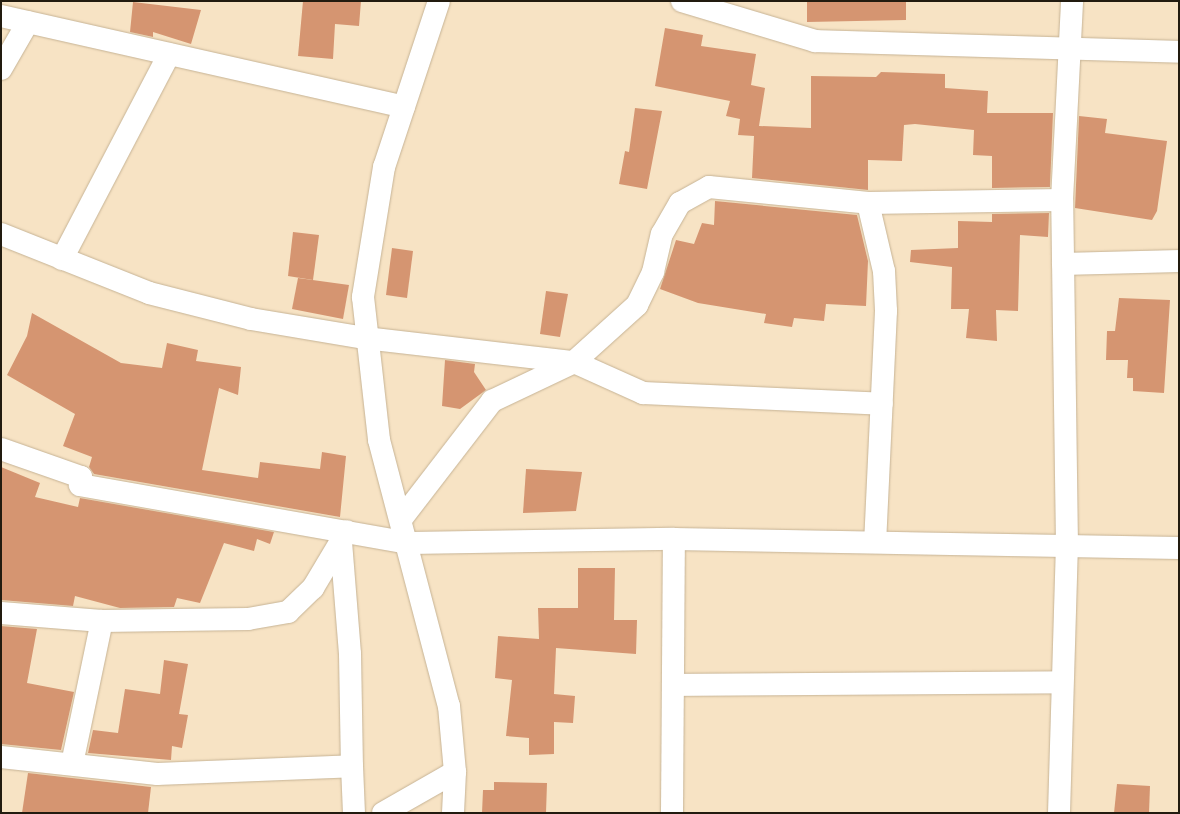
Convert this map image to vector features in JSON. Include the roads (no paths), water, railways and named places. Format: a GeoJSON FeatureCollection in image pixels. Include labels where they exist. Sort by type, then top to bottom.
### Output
{"type":"FeatureCollection","features":[{"type":"Feature","properties":{"kind":"street"},"geometry":{"type":"LineString","coordinates":[[439,1],[384,166],[371,232],[363,297],[365,338],[380,440],[410,543],[449,706],[455,772],[453,813]]}},
{"type":"Feature","properties":{"kind":"street"},"geometry":{"type":"LineString","coordinates":[[682,1],[815,41],[1179,52]]}},
{"type":"Feature","properties":{"kind":"street"},"geometry":{"type":"LineString","coordinates":[[1059,813],[1067,546],[1062,200],[1072,49],[1072,1]]}},
{"type":"Feature","properties":{"kind":"street"},"geometry":{"type":"LineString","coordinates":[[1,16],[404,107]]}},
{"type":"Feature","properties":{"kind":"street"},"geometry":{"type":"LineString","coordinates":[[1,70],[28,22]]}},
{"type":"Feature","properties":{"kind":"street"},"geometry":{"type":"LineString","coordinates":[[62,259],[169,54]]}},
{"type":"Feature","properties":{"kind":"street"},"geometry":{"type":"LineString","coordinates":[[402,518],[492,401],[574,362],[637,305],[653,272],[662,234],[680,203],[708,187],[868,203],[1062,200]]}},
{"type":"Feature","properties":{"kind":"street"},"geometry":{"type":"LineString","coordinates":[[868,203],[884,271],[882,404],[875,542]]}},
{"type":"Feature","properties":{"kind":"street"},"geometry":{"type":"LineString","coordinates":[[1,234],[149,294],[251,319],[365,338],[574,362],[644,393],[882,404]]}},
{"type":"Feature","properties":{"kind":"street"},"geometry":{"type":"LineString","coordinates":[[1063,264],[1179,261]]}},
{"type":"Feature","properties":{"kind":"street"},"geometry":{"type":"LineString","coordinates":[[1,449],[81,478],[80,485],[344,536],[410,543],[674,539],[1179,548]]}},
{"type":"Feature","properties":{"kind":"street"},"geometry":{"type":"LineString","coordinates":[[1,613],[102,621],[248,620],[288,612],[314,588],[344,536]]}},
{"type":"Feature","properties":{"kind":"street"},"geometry":{"type":"LineString","coordinates":[[344,536],[350,654],[354,813]]}},
{"type":"Feature","properties":{"kind":"street"},"geometry":{"type":"LineString","coordinates":[[672,813],[674,539]]}},
{"type":"Feature","properties":{"kind":"street"},"geometry":{"type":"LineString","coordinates":[[72,764],[102,621]]}},
{"type":"Feature","properties":{"kind":"street"},"geometry":{"type":"LineString","coordinates":[[674,685],[1062,682]]}},
{"type":"Feature","properties":{"kind":"street"},"geometry":{"type":"LineString","coordinates":[[1,757],[214,775],[352,766]]}},
{"type":"Feature","properties":{"kind":"street"},"geometry":{"type":"LineString","coordinates":[[383,813],[455,772]]}}]}
